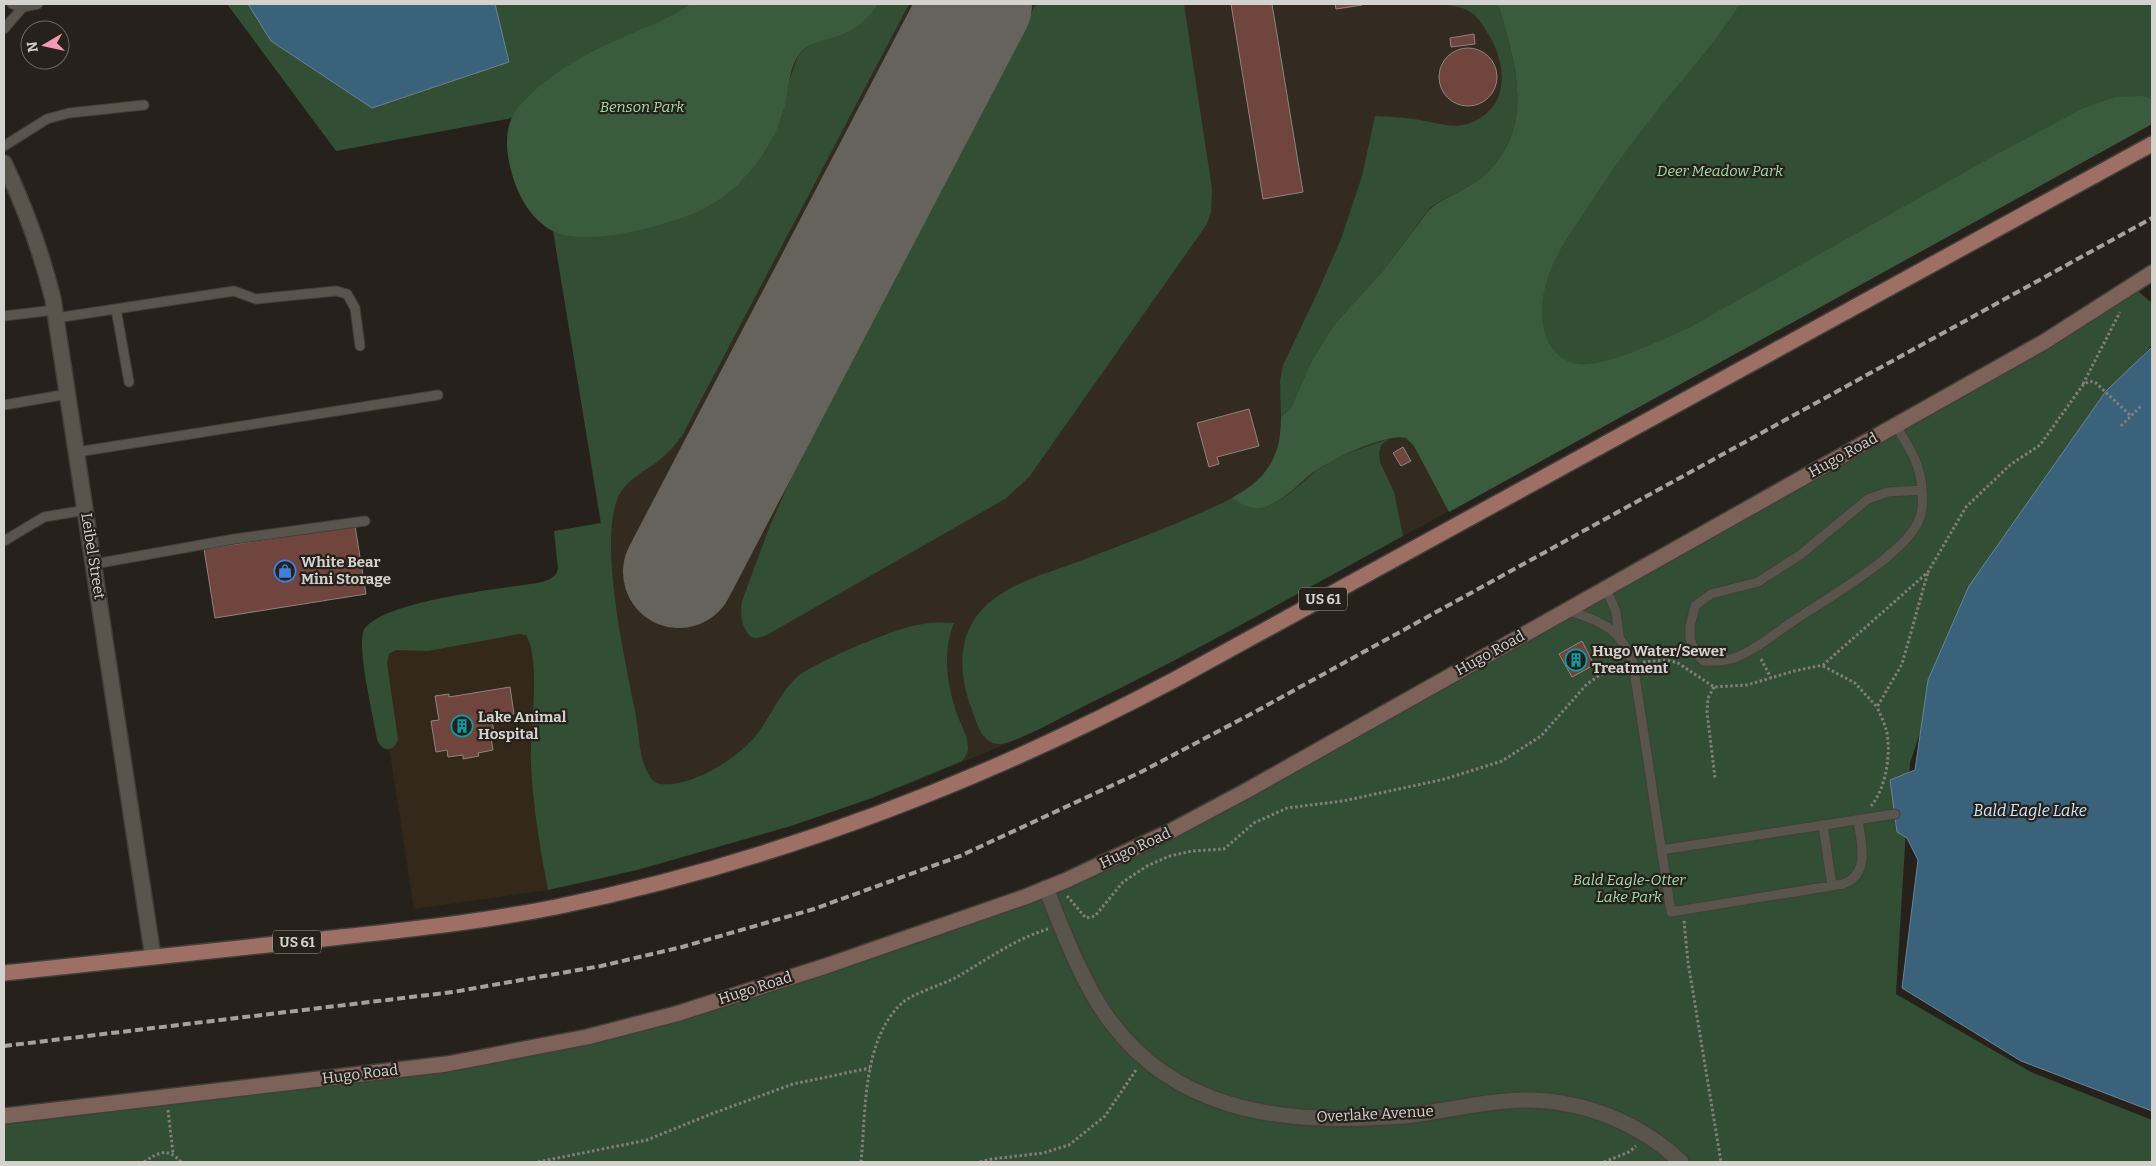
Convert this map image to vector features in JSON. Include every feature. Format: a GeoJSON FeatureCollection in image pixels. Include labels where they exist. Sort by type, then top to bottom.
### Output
{"type":"FeatureCollection","features":[{"type":"Feature","properties":{"kind":"main road","name":"US 61"},"geometry":{"type":"LineString","coordinates":[[4,973],[426,927],[556,907],[758,855],[865,819],[952,786],[1041,747],[1165,684],[2152,144]]}},
{"type":"Feature","properties":{"kind":"street","name":"Leibel Street"},"geometry":{"type":"LineString","coordinates":[[4,163],[23,203],[41,251],[55,314],[153,957]]}},
{"type":"Feature","properties":{"kind":"street","name":"Hugo Road"},"geometry":{"type":"LineString","coordinates":[[4,1116],[447,1064],[587,1037],[676,1014],[826,966],[1046,888],[1171,831],[1246,790],[2044,342],[2152,273]]}},
{"type":"Feature","properties":{"kind":"street","name":"Overlake Avenue"},"geometry":{"type":"LineString","coordinates":[[1046,888],[1095,998],[1113,1026],[1144,1058],[1180,1085],[1238,1108],[1269,1114],[1345,1119],[1411,1115],[1528,1100],[1558,1102],[1592,1110],[1621,1120],[1670,1151],[1681,1162]]}},
{"type":"Feature","properties":{"kind":"lane"},"geometry":{"type":"LineString","coordinates":[[12,4],[23,7],[38,4]]}},
{"type":"Feature","properties":{"kind":"lane"},"geometry":{"type":"LineString","coordinates":[[4,29],[23,7]]}},
{"type":"Feature","properties":{"kind":"lane"},"geometry":{"type":"LineString","coordinates":[[4,146],[47,119],[69,113],[144,105]]}},
{"type":"Feature","properties":{"kind":"lane"},"geometry":{"type":"LineString","coordinates":[[4,316],[116,309],[234,291],[256,299],[336,291],[348,294],[355,308],[360,346]]}},
{"type":"Feature","properties":{"kind":"lane"},"geometry":{"type":"LineString","coordinates":[[116,309],[129,382]]}},
{"type":"Feature","properties":{"kind":"lane"},"geometry":{"type":"LineString","coordinates":[[4,405],[68,394]]}},
{"type":"Feature","properties":{"kind":"lane"},"geometry":{"type":"LineString","coordinates":[[77,452],[438,395]]}},
{"type":"Feature","properties":{"kind":"lane"},"geometry":{"type":"LineString","coordinates":[[1896,426],[1914,456],[1921,476],[1923,503],[1919,521],[1901,545],[1847,587],[1755,648],[1737,657],[1718,662],[1704,660],[1694,650],[1690,638],[1690,626],[1695,606],[1711,594],[1758,582],[1800,555],[1868,499],[1888,492],[1922,490]]}},
{"type":"Feature","properties":{"kind":"lane"},"geometry":{"type":"LineString","coordinates":[[4,541],[44,517],[86,510]]}},
{"type":"Feature","properties":{"kind":"lane"},"geometry":{"type":"LineString","coordinates":[[94,564],[234,539],[365,521]]}},
{"type":"Feature","properties":{"kind":"lane"},"geometry":{"type":"LineString","coordinates":[[1606,588],[1616,612],[1619,635],[1633,663],[1671,912],[1853,881],[1863,863],[1858,820]]}},
{"type":"Feature","properties":{"kind":"lane"},"geometry":{"type":"LineString","coordinates":[[1568,610],[1597,621],[1619,635]]}},
{"type":"Feature","properties":{"kind":"lane"},"geometry":{"type":"LineString","coordinates":[[1661,850],[1895,814]]}},
{"type":"Feature","properties":{"kind":"lane"},"geometry":{"type":"LineString","coordinates":[[1823,825],[1832,886]]}},
{"type":"Feature","properties":{"kind":"path"},"geometry":{"type":"LineString","coordinates":[[1877,707],[1902,664],[1928,572],[1966,507],[2010,465],[2040,444],[2083,385],[2132,286]]}},
{"type":"Feature","properties":{"kind":"path"},"geometry":{"type":"LineString","coordinates":[[2083,385],[2090,381],[2096,383],[2131,416]]}},
{"type":"Feature","properties":{"kind":"path"},"geometry":{"type":"LineString","coordinates":[[2121,426],[2142,405]]}},
{"type":"Feature","properties":{"kind":"path"},"geometry":{"type":"LineString","coordinates":[[861,1162],[870,1068],[884,1027],[903,1002],[952,979],[1030,934],[1095,916],[1123,882],[1147,866],[1177,854],[1224,849],[1254,823],[1287,808],[1343,800],[1445,779],[1502,761],[1541,736],[1587,684],[1600,675],[1633,663],[1666,660],[1678,663],[1714,687],[1747,686],[1823,665],[1928,572]]}},
{"type":"Feature","properties":{"kind":"path"},"geometry":{"type":"LineString","coordinates":[[1755,648],[1771,678]]}},
{"type":"Feature","properties":{"kind":"path"},"geometry":{"type":"LineString","coordinates":[[1823,665],[1855,683],[1877,707],[1886,730],[1888,759],[1878,798],[1858,820]]}},
{"type":"Feature","properties":{"kind":"path"},"geometry":{"type":"LineString","coordinates":[[1714,687],[1708,698],[1707,712],[1715,778]]}},
{"type":"Feature","properties":{"kind":"path"},"geometry":{"type":"LineString","coordinates":[[1046,888],[1064,894],[1074,902],[1086,918]]}},
{"type":"Feature","properties":{"kind":"path"},"geometry":{"type":"LineString","coordinates":[[1682,910],[1688,962],[1721,1162]]}},
{"type":"Feature","properties":{"kind":"path"},"geometry":{"type":"LineString","coordinates":[[980,1162],[1043,1153],[1069,1145],[1105,1116],[1144,1058]]}},
{"type":"Feature","properties":{"kind":"path"},"geometry":{"type":"LineString","coordinates":[[538,1162],[647,1140],[792,1084],[870,1068]]}},
{"type":"Feature","properties":{"kind":"path"},"geometry":{"type":"LineString","coordinates":[[166,1097],[173,1153],[181,1162]]}},
{"type":"Feature","properties":{"kind":"path"},"geometry":{"type":"LineString","coordinates":[[1604,1162],[1629,1152],[1648,1136]]}},
{"type":"Feature","properties":{"kind":"path"},"geometry":{"type":"LineString","coordinates":[[144,1162],[157,1154],[173,1153]]}},
{"type":"Feature","properties":{"kind":"shaded area"},"geometry":{"type":"Polygon","coordinates":[[[806,4],[1523,4],[1451,510],[1148,674],[1045,726],[990,751],[904,786],[820,816],[656,865],[590,459],[806,4]]]}},
{"type":"Feature","properties":{"kind":"shaded area"},"geometry":{"type":"Polygon","coordinates":[[[611,587],[619,875],[548,890],[414,909],[370,624],[611,587]]]}},
{"type":"Feature","properties":{"kind":"green space","name":"Benson Park"},"geometry":{"type":"Polygon","coordinates":[[[227,4],[806,4],[764,153],[782,117],[790,78],[798,56],[811,43],[874,9],[878,4],[909,4],[683,434],[668,453],[634,478],[620,493],[612,521],[612,576],[641,754],[649,775],[656,783],[673,784],[687,781],[701,776],[729,760],[752,740],[796,678],[818,664],[906,628],[940,622],[954,623],[948,645],[947,669],[957,714],[968,744],[967,752],[962,761],[872,798],[791,826],[637,870],[548,890],[537,828],[532,781],[531,751],[534,680],[531,647],[526,635],[519,634],[428,651],[396,650],[389,654],[387,663],[398,739],[391,749],[381,746],[377,739],[367,685],[362,643],[363,633],[372,622],[389,613],[441,598],[547,580],[555,575],[558,569],[554,531],[601,523],[553,231],[556,232],[539,113],[336,151],[227,4]]]}},
{"type":"Feature","properties":{"kind":"green space","name":"Benson Park"},"geometry":{"type":"Polygon","coordinates":[[[691,4],[878,4],[871,14],[854,29],[813,44],[802,51],[795,62],[791,74],[782,116],[774,136],[763,155],[749,172],[738,185],[723,197],[687,216],[650,228],[607,236],[587,237],[569,236],[555,232],[537,220],[530,212],[515,183],[509,162],[507,138],[513,116],[522,103],[543,83],[578,59],[665,19],[691,4]]]}},
{"type":"Feature","properties":{"kind":"green space"},"geometry":{"type":"Polygon","coordinates":[[[1036,4],[1184,4],[1212,189],[1211,212],[1207,224],[1029,477],[1005,499],[765,636],[751,637],[745,629],[742,620],[742,601],[769,528],[792,476],[1036,4]]]}},
{"type":"Feature","properties":{"kind":"green space"},"geometry":{"type":"Polygon","coordinates":[[[1443,4],[1498,4],[1515,69],[1517,92],[1512,134],[1502,154],[1481,179],[1429,209],[1382,272],[1334,325],[1311,362],[1291,408],[1281,417],[1280,381],[1283,365],[1341,239],[1362,176],[1375,116],[1408,118],[1450,126],[1465,125],[1485,115],[1499,96],[1502,73],[1496,49],[1490,37],[1472,13],[1458,7],[1443,4]]]}},
{"type":"Feature","properties":{"kind":"green space"},"geometry":{"type":"Polygon","coordinates":[[[1498,4],[1740,4],[1703,55],[1624,154],[1569,236],[1554,262],[1544,290],[1542,320],[1544,329],[1547,339],[1555,352],[1563,359],[1578,364],[1603,362],[1689,328],[1997,154],[2084,108],[2115,97],[2142,96],[2152,99],[2152,124],[1449,512],[1414,446],[1406,438],[1399,437],[1365,446],[1330,462],[1311,474],[1281,499],[1268,506],[1256,508],[1242,504],[1232,498],[1254,483],[1270,465],[1278,444],[1281,417],[1291,408],[1311,362],[1334,325],[1382,272],[1429,210],[1481,179],[1502,154],[1512,134],[1517,92],[1515,69],[1498,4]]]}},
{"type":"Feature","properties":{"kind":"green space","name":"Deer Meadow Park"},"geometry":{"type":"Polygon","coordinates":[[[1523,4],[2152,4],[2152,124],[1451,510],[1558,223],[1523,4]]]}},
{"type":"Feature","properties":{"kind":"green space","name":"Bald Eagle-Otter Lake Park"},"geometry":{"type":"Polygon","coordinates":[[[2132,286],[2152,303],[2152,345],[2076,435],[1968,589],[1910,763],[1896,994],[2031,1072],[2152,1120],[2152,1162],[4,1162],[4,1125],[447,1064],[587,1037],[935,928],[1171,831],[2132,286]]]}},
{"type":"Feature","properties":{"kind":"green space"},"geometry":{"type":"Polygon","coordinates":[[[1389,439],[1381,445],[1379,453],[1380,462],[1394,492],[1403,536],[1204,645],[1029,734],[1001,744],[989,741],[981,733],[968,698],[962,660],[967,636],[972,624],[979,613],[1000,594],[1026,581],[1195,516],[1232,498],[1255,505],[1276,503],[1330,462],[1354,451],[1389,439]]]}},
{"type":"Feature","properties":{"kind":"water"},"geometry":{"type":"Polygon","coordinates":[[[248,4],[495,4],[509,62],[372,108],[271,41],[248,4]]]}},
{"type":"Feature","properties":{"kind":"water","name":"Bald Eagle Lake"},"geometry":{"type":"Polygon","coordinates":[[[2152,347],[2152,1111],[2021,1061],[1902,988],[1918,860],[1907,838],[1897,832],[1890,780],[1915,770],[1928,680],[1969,586],[2106,391],[2152,347]]]}},
{"type":"Feature","properties":{"kind":"building"},"geometry":{"type":"Polygon","coordinates":[[[1231,4],[1272,4],[1303,192],[1263,199],[1231,4]]]}},
{"type":"Feature","properties":{"kind":"building"},"geometry":{"type":"Polygon","coordinates":[[[1335,4],[1361,4],[1362,5],[1336,9],[1335,4]]]}},
{"type":"Feature","properties":{"kind":"building"},"geometry":{"type":"Polygon","coordinates":[[[1474,34],[1475,44],[1451,47],[1450,38],[1474,34]]]}},
{"type":"Feature","properties":{"kind":"building"},"geometry":{"type":"Polygon","coordinates":[[[1468,48],[1479,50],[1492,61],[1497,77],[1495,88],[1484,101],[1468,106],[1457,104],[1444,93],[1439,77],[1441,66],[1452,53],[1468,48]]]}},
{"type":"Feature","properties":{"kind":"building"},"geometry":{"type":"Polygon","coordinates":[[[1249,409],[1259,446],[1217,457],[1219,464],[1209,467],[1197,423],[1249,409]]]}},
{"type":"Feature","properties":{"kind":"building"},"geometry":{"type":"Polygon","coordinates":[[[1403,447],[1411,461],[1401,466],[1393,453],[1403,447]]]}},
{"type":"Feature","properties":{"kind":"building","name":"White Bear Mini Storage"},"geometry":{"type":"Polygon","coordinates":[[[355,526],[366,594],[215,618],[204,549],[355,526]]]}},
{"type":"Feature","properties":{"kind":"building","name":"Hugo Water/Sewer Treatment"},"geometry":{"type":"Polygon","coordinates":[[[1582,641],[1594,665],[1572,677],[1559,654],[1582,641]]]}},
{"type":"Feature","properties":{"kind":"building","name":"Lake Animal Hospital"},"geometry":{"type":"Polygon","coordinates":[[[510,687],[514,714],[491,717],[494,731],[490,732],[493,750],[478,753],[479,756],[463,759],[463,755],[448,757],[447,750],[436,752],[431,721],[439,720],[435,696],[449,694],[449,697],[510,687]]]}},
{"type":"Feature","properties":{"kind":"runway"},"geometry":{"type":"LineString","coordinates":[[679,572],[976,4]]}},
{"type":"Feature","properties":{"kind":"railway"},"geometry":{"type":"LineString","coordinates":[[4,1046],[453,992],[601,966],[682,947],[814,909],[960,856],[1141,772],[1251,714],[2152,218]]}},
{"type":"Feature","properties":{"kind":"place","name":"White Bear Mini Storage"},"geometry":{"type":"Point","coordinates":[285,571]}},
{"type":"Feature","properties":{"kind":"place","name":"Hugo Water/Sewer Treatment"},"geometry":{"type":"Point","coordinates":[1576,660]}},
{"type":"Feature","properties":{"kind":"place","name":"Lake Animal Hospital"},"geometry":{"type":"Point","coordinates":[462,726]}}]}
